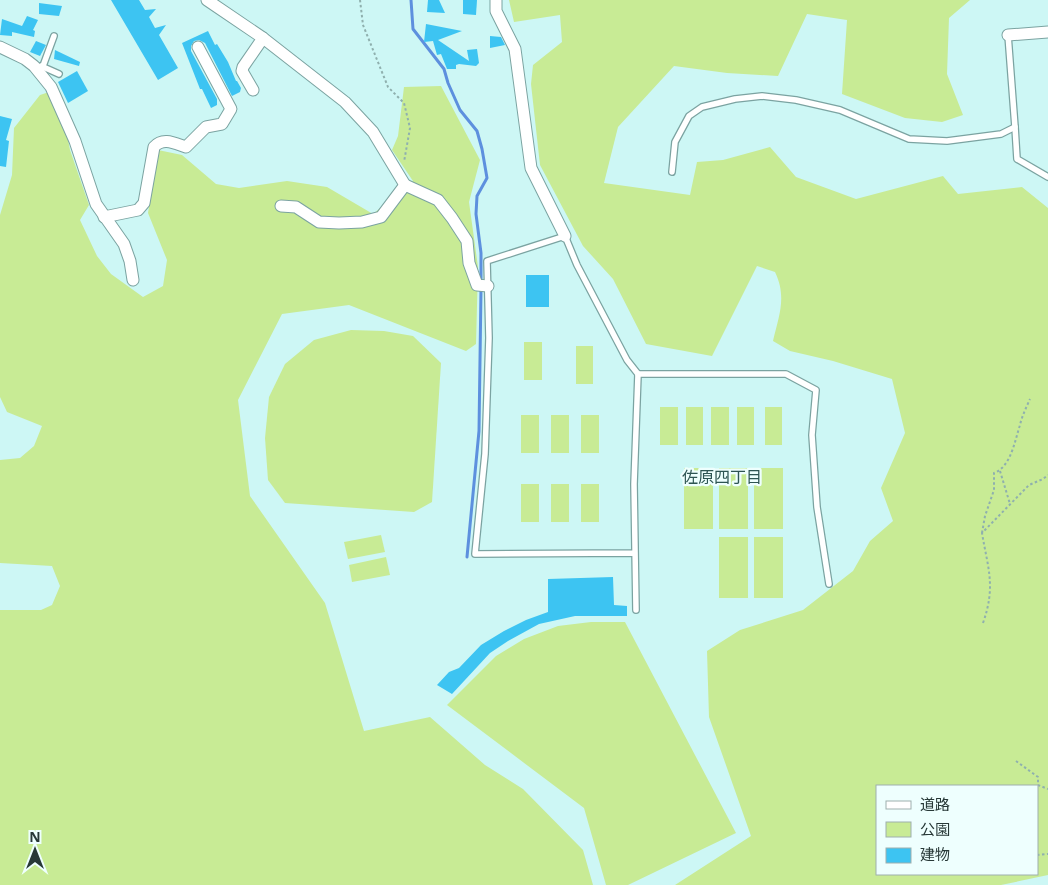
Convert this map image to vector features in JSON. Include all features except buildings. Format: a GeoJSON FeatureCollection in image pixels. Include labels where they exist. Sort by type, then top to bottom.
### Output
{"type":"FeatureCollection","features":[{"type":"Feature","properties":{"kind":"street"},"geometry":{"type":"LineString","coordinates":[[207,0],[263,38],[345,102],[373,132],[402,181],[438,200],[452,218],[467,241],[470,263],[477,285],[488,286]]}},
{"type":"Feature","properties":{"kind":"street"},"geometry":{"type":"LineString","coordinates":[[496,0],[496,11],[515,49],[531,168],[565,236]]}},
{"type":"Feature","properties":{"kind":"street"},"geometry":{"type":"LineString","coordinates":[[1008,35],[1048,32]]}},
{"type":"Feature","properties":{"kind":"street"},"geometry":{"type":"LineString","coordinates":[[253,90],[242,72],[243,67],[263,38]]}},
{"type":"Feature","properties":{"kind":"street"},"geometry":{"type":"LineString","coordinates":[[0,47],[39,66],[51,87],[75,141],[96,204],[124,244],[130,260],[133,280]]}},
{"type":"Feature","properties":{"kind":"street"},"geometry":{"type":"LineString","coordinates":[[104,217],[138,210],[144,203],[154,147],[159,142],[165,140],[186,147],[206,127],[222,124],[231,109],[198,47]]}},
{"type":"Feature","properties":{"kind":"street"},"geometry":{"type":"LineString","coordinates":[[281,206],[296,207],[318,222],[362,222],[381,217],[402,181]]}},
{"type":"Feature","properties":{"kind":"lane"},"geometry":{"type":"LineString","coordinates":[[1008,35],[1017,159],[1048,177]]}},
{"type":"Feature","properties":{"kind":"lane"},"geometry":{"type":"LineString","coordinates":[[54,36],[39,66],[59,74]]}},
{"type":"Feature","properties":{"kind":"lane"},"geometry":{"type":"LineString","coordinates":[[672,172],[675,142],[689,116],[702,107],[735,99],[762,96],[805,102],[840,110],[909,139],[947,141],[1001,134],[1015,127]]}},
{"type":"Feature","properties":{"kind":"lane"},"geometry":{"type":"LineString","coordinates":[[635,553],[475,554],[485,454],[489,338],[487,261],[565,236],[576,265],[627,360],[638,374],[634,484],[636,610]]}},
{"type":"Feature","properties":{"kind":"lane"},"geometry":{"type":"LineString","coordinates":[[638,374],[786,374],[816,390],[812,435],[817,506],[829,584]]}},
{"type":"Feature","properties":{"kind":"path"},"geometry":{"type":"LineString","coordinates":[[360,0],[363,25],[388,87],[404,103],[410,128],[402,181]]}},
{"type":"Feature","properties":{"kind":"path"},"geometry":{"type":"LineString","coordinates":[[1010,504],[1000,471],[1015,446],[1030,399]]}},
{"type":"Feature","properties":{"kind":"path"},"geometry":{"type":"LineString","coordinates":[[984,623],[992,586],[982,533],[985,516],[994,490],[994,472],[1000,471]]}},
{"type":"Feature","properties":{"kind":"path"},"geometry":{"type":"LineString","coordinates":[[982,533],[1029,485],[1043,480],[1048,475]]}},
{"type":"Feature","properties":{"kind":"path"},"geometry":{"type":"LineString","coordinates":[[1016,761],[1038,777],[1038,785],[1048,788]]}},
{"type":"Feature","properties":{"kind":"green space"},"geometry":{"type":"Polygon","coordinates":[[[509,0],[970,0],[949,18],[947,74],[963,115],[942,122],[905,118],[842,94],[847,20],[807,14],[778,76],[727,73],[674,66],[618,127],[604,183],[690,195],[697,162],[723,160],[770,147],[796,177],[856,199],[943,176],[958,194],[1022,187],[1048,208],[1048,875],[1001,885],[675,885],[751,836],[709,717],[707,651],[740,630],[803,610],[853,571],[870,541],[893,521],[881,488],[905,433],[892,379],[833,361],[790,351],[773,341],[781,306],[781,290],[775,272],[757,266],[712,356],[646,344],[613,279],[583,246],[540,165],[531,84],[533,65],[562,42],[560,15],[514,22],[509,0]]]}},
{"type":"Feature","properties":{"kind":"green space"},"geometry":{"type":"Polygon","coordinates":[[[441,86],[480,160],[469,202],[478,267],[476,344],[466,351],[349,305],[282,314],[238,400],[250,496],[325,603],[364,731],[430,717],[485,765],[523,789],[583,850],[593,885],[0,885],[0,610],[41,610],[52,605],[60,586],[52,566],[0,563],[0,460],[20,458],[34,446],[42,426],[7,412],[0,397],[0,215],[12,175],[14,128],[40,95],[58,89],[70,150],[89,205],[80,220],[97,256],[111,274],[143,297],[163,286],[167,260],[148,213],[158,150],[182,155],[216,184],[239,188],[287,181],[327,187],[373,214],[413,181],[392,150],[398,136],[404,87],[441,86]]]}},
{"type":"Feature","properties":{"kind":"green space"},"geometry":{"type":"Polygon","coordinates":[[[351,330],[384,331],[413,336],[441,363],[432,502],[414,512],[285,503],[268,480],[265,438],[269,397],[285,364],[314,340],[351,330]]]}},
{"type":"Feature","properties":{"kind":"green space"},"geometry":{"type":"Polygon","coordinates":[[[524,342],[542,342],[542,380],[524,380],[524,342]]]}},
{"type":"Feature","properties":{"kind":"green space"},"geometry":{"type":"Polygon","coordinates":[[[576,346],[593,346],[593,384],[576,384],[576,346]]]}},
{"type":"Feature","properties":{"kind":"green space"},"geometry":{"type":"Polygon","coordinates":[[[660,407],[678,407],[678,445],[660,445],[660,407]]]}},
{"type":"Feature","properties":{"kind":"green space"},"geometry":{"type":"Polygon","coordinates":[[[686,407],[703,407],[703,445],[686,445],[686,407]]]}},
{"type":"Feature","properties":{"kind":"green space"},"geometry":{"type":"Polygon","coordinates":[[[711,407],[729,407],[729,445],[711,445],[711,407]]]}},
{"type":"Feature","properties":{"kind":"green space"},"geometry":{"type":"Polygon","coordinates":[[[737,407],[754,407],[754,445],[737,445],[737,407]]]}},
{"type":"Feature","properties":{"kind":"green space"},"geometry":{"type":"Polygon","coordinates":[[[765,407],[782,407],[782,445],[765,445],[765,407]]]}},
{"type":"Feature","properties":{"kind":"green space"},"geometry":{"type":"Polygon","coordinates":[[[521,415],[539,415],[539,453],[521,453],[521,415]]]}},
{"type":"Feature","properties":{"kind":"green space"},"geometry":{"type":"Polygon","coordinates":[[[551,415],[569,415],[569,453],[551,453],[551,415]]]}},
{"type":"Feature","properties":{"kind":"green space"},"geometry":{"type":"Polygon","coordinates":[[[581,415],[599,415],[599,453],[581,453],[581,415]]]}},
{"type":"Feature","properties":{"kind":"green space"},"geometry":{"type":"Polygon","coordinates":[[[684,468],[713,468],[713,529],[684,529],[684,468]]]}},
{"type":"Feature","properties":{"kind":"green space"},"geometry":{"type":"Polygon","coordinates":[[[719,468],[748,468],[748,529],[719,529],[719,468]]]}},
{"type":"Feature","properties":{"kind":"green space"},"geometry":{"type":"Polygon","coordinates":[[[754,468],[783,468],[783,529],[754,529],[754,468]]]}},
{"type":"Feature","properties":{"kind":"green space"},"geometry":{"type":"Polygon","coordinates":[[[521,484],[539,484],[539,522],[521,522],[521,484]]]}},
{"type":"Feature","properties":{"kind":"green space"},"geometry":{"type":"Polygon","coordinates":[[[551,484],[569,484],[569,522],[551,522],[551,484]]]}},
{"type":"Feature","properties":{"kind":"green space"},"geometry":{"type":"Polygon","coordinates":[[[581,484],[599,484],[599,522],[581,522],[581,484]]]}},
{"type":"Feature","properties":{"kind":"green space"},"geometry":{"type":"Polygon","coordinates":[[[381,535],[385,552],[348,559],[344,542],[381,535]]]}},
{"type":"Feature","properties":{"kind":"green space"},"geometry":{"type":"Polygon","coordinates":[[[719,537],[748,537],[748,598],[719,598],[719,537]]]}},
{"type":"Feature","properties":{"kind":"green space"},"geometry":{"type":"Polygon","coordinates":[[[754,537],[783,537],[783,598],[754,598],[754,537]]]}},
{"type":"Feature","properties":{"kind":"green space"},"geometry":{"type":"Polygon","coordinates":[[[386,557],[390,575],[352,582],[349,565],[386,557]]]}},
{"type":"Feature","properties":{"kind":"green space"},"geometry":{"type":"Polygon","coordinates":[[[591,622],[625,622],[736,833],[628,885],[606,885],[584,808],[447,705],[496,656],[524,639],[558,626],[591,622]]]}},
{"type":"Feature","properties":{"kind":"waterway"},"geometry":{"type":"LineString","coordinates":[[411,0],[413,29],[444,69],[460,110],[477,131],[482,149],[487,178],[477,196],[476,214],[481,253],[481,283]]}},
{"type":"Feature","properties":{"kind":"waterway"},"geometry":{"type":"LineString","coordinates":[[467,557],[479,431],[481,289]]}},
{"type":"Feature","properties":{"kind":"district","name":"佐原四丁目"},"geometry":{"type":"Point","coordinates":[722,477]}}]}
